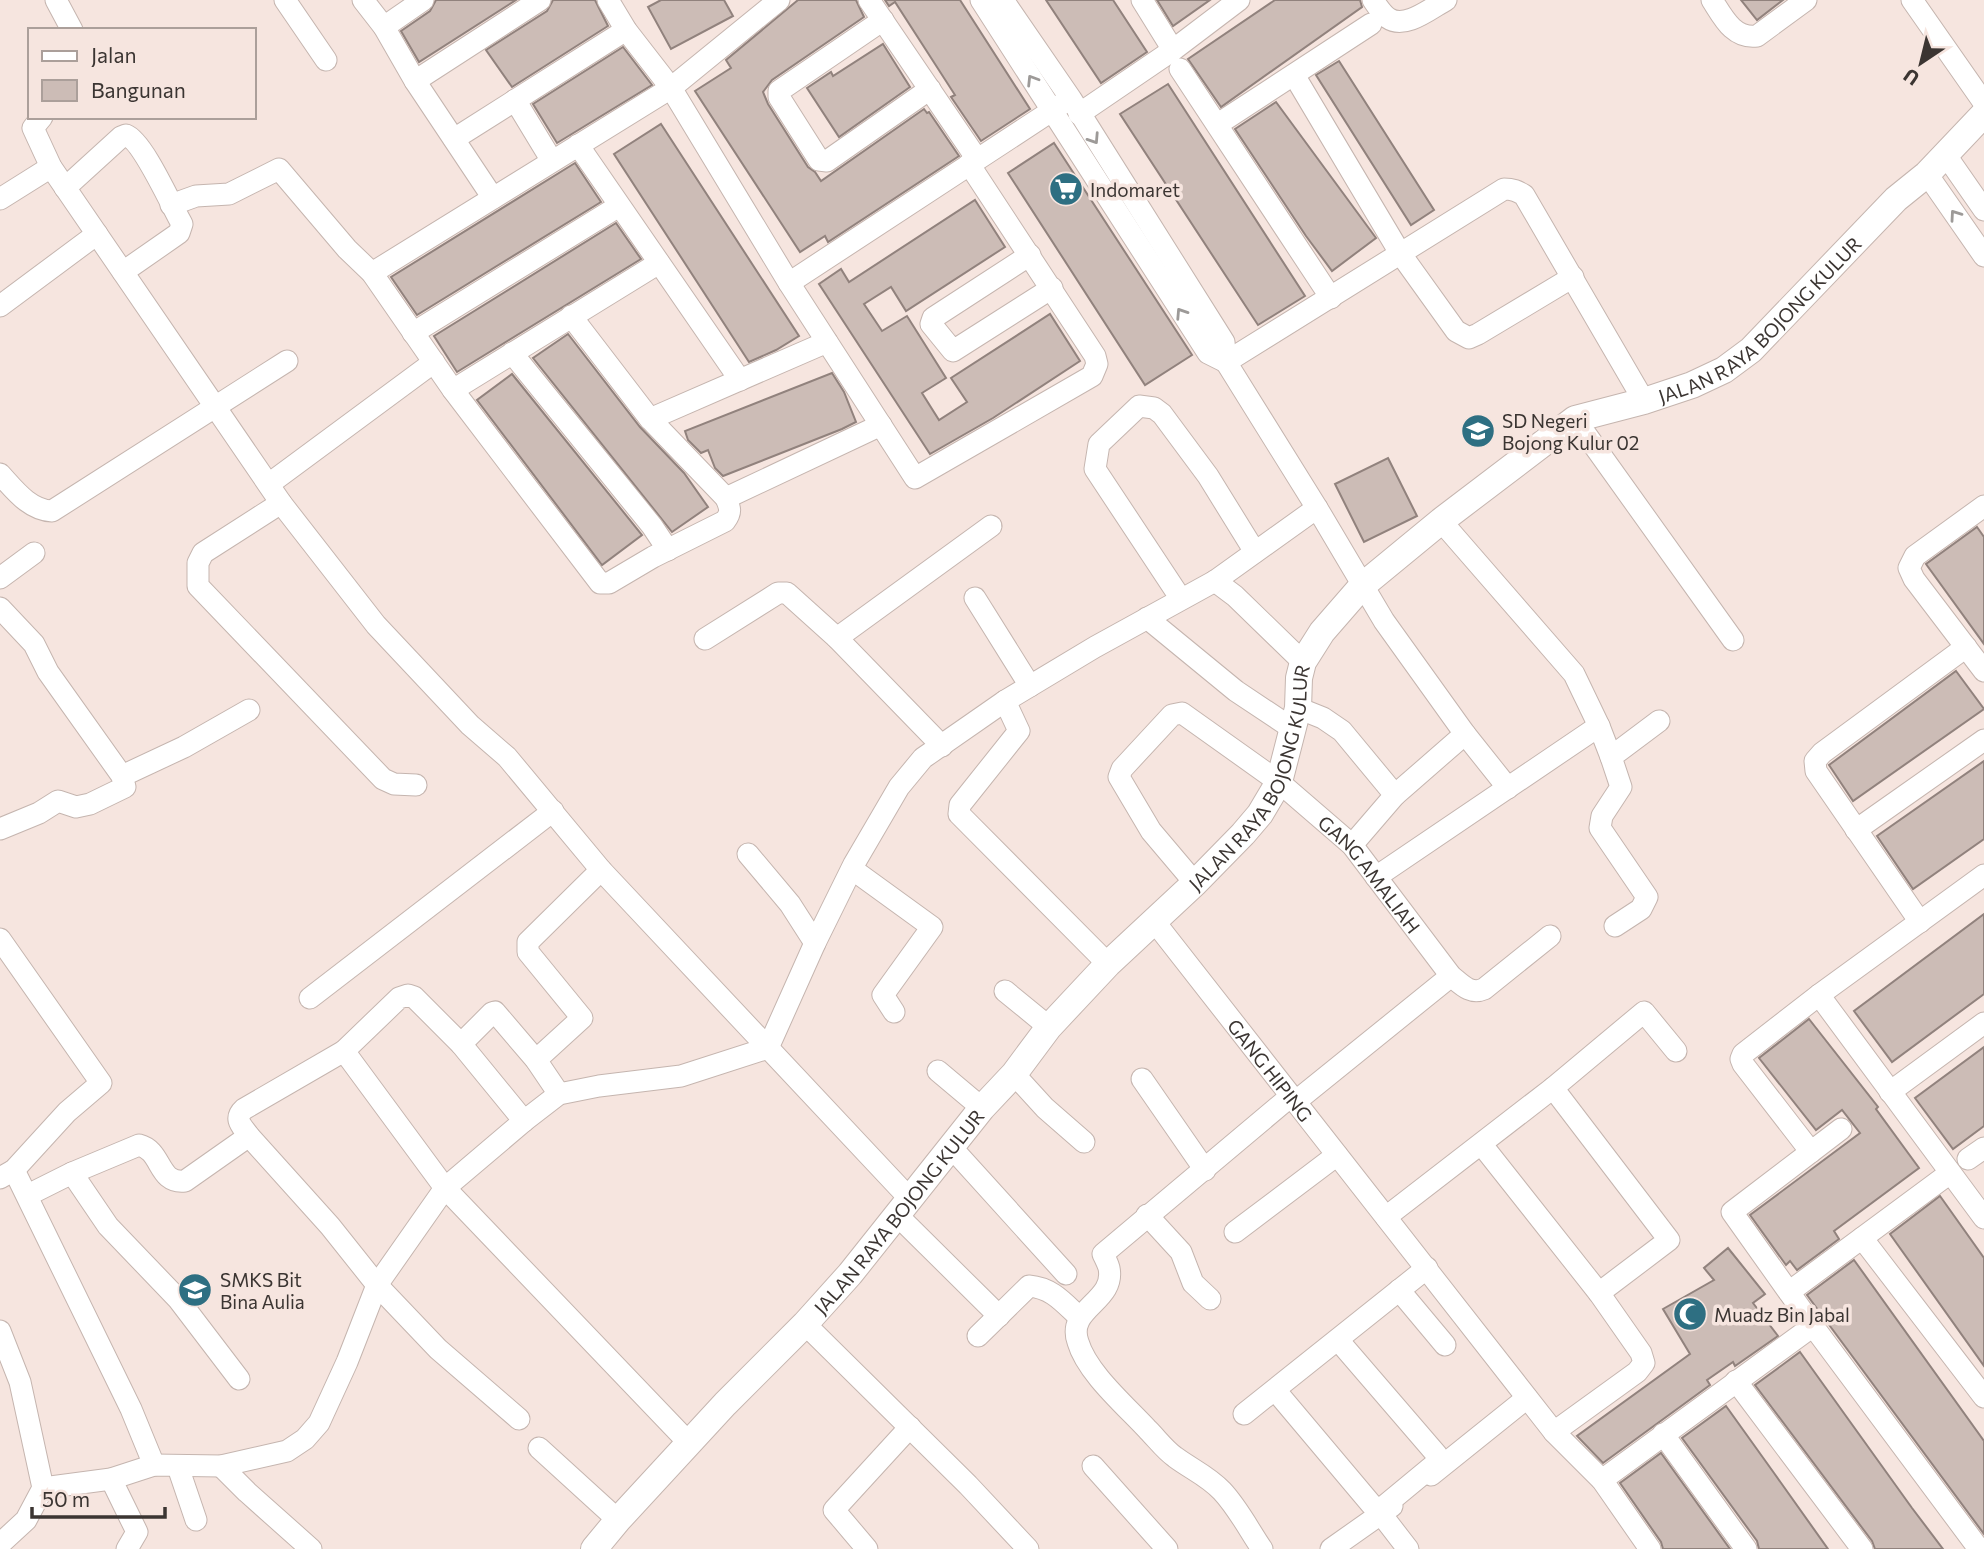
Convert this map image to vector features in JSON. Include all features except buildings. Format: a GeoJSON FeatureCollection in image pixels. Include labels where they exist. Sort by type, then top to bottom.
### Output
{"type":"FeatureCollection","features":[{"type":"Feature","properties":{"kind":"main road","name":"JALAN RAYA BOJONG KULUR"},"geometry":{"type":"LineString","coordinates":[[594,1549],[689,1443],[850,1274],[982,1108],[1014,1074],[1049,1027],[1108,964],[1195,883],[1260,814],[1279,782],[1295,719],[1303,662],[1322,632],[1362,586],[1441,521],[1575,419],[1644,401],[1692,384],[1724,370],[1751,350],[1896,199],[1927,174],[1984,114]]}},
{"type":"Feature","properties":{"kind":"street"},"geometry":{"type":"LineString","coordinates":[[56,0],[71,28]]}},
{"type":"Feature","properties":{"kind":"street"},"geometry":{"type":"LineString","coordinates":[[285,0],[326,60]]}},
{"type":"Feature","properties":{"kind":"street"},"geometry":{"type":"LineString","coordinates":[[363,0],[384,27],[415,81],[493,198]]}},
{"type":"Feature","properties":{"kind":"street"},"geometry":{"type":"LineString","coordinates":[[384,27],[423,0]]}},
{"type":"Feature","properties":{"kind":"street"},"geometry":{"type":"LineString","coordinates":[[415,81],[540,0]]}},
{"type":"Feature","properties":{"kind":"street"},"geometry":{"type":"LineString","coordinates":[[608,0],[626,30],[671,88],[789,283],[912,477],[917,478],[1092,376],[1097,364],[1095,356],[1030,255],[930,89],[869,0]]}},
{"type":"Feature","properties":{"kind":"street"},"geometry":{"type":"LineString","coordinates":[[372,273],[671,88],[779,0]]}},
{"type":"Feature","properties":{"kind":"street"},"geometry":{"type":"LineString","coordinates":[[981,0],[1208,354],[1226,362]]}},
{"type":"Feature","properties":{"kind":"street"},"geometry":{"type":"LineString","coordinates":[[1003,0],[1075,107],[1224,342],[1226,362],[1362,586],[1465,734],[1508,788]]}},
{"type":"Feature","properties":{"kind":"street"},"geometry":{"type":"LineString","coordinates":[[1142,0],[1331,299]]}},
{"type":"Feature","properties":{"kind":"street"},"geometry":{"type":"LineString","coordinates":[[789,283],[1051,111],[1075,107],[1177,59],[1239,0]]}},
{"type":"Feature","properties":{"kind":"street"},"geometry":{"type":"LineString","coordinates":[[1373,0],[1385,16],[1398,22],[1406,21],[1446,0]]}},
{"type":"Feature","properties":{"kind":"street"},"geometry":{"type":"LineString","coordinates":[[1712,0],[1730,26],[1748,37],[1757,36],[1806,0]]}},
{"type":"Feature","properties":{"kind":"street"},"geometry":{"type":"LineString","coordinates":[[1912,0],[1984,103]]}},
{"type":"Feature","properties":{"kind":"street"},"geometry":{"type":"LineString","coordinates":[[883,20],[779,91],[779,97],[819,160],[827,162],[930,89]]}},
{"type":"Feature","properties":{"kind":"street"},"geometry":{"type":"LineString","coordinates":[[1218,124],[1371,24]]}},
{"type":"Feature","properties":{"kind":"street"},"geometry":{"type":"LineString","coordinates":[[454,139],[626,30]]}},
{"type":"Feature","properties":{"kind":"street"},"geometry":{"type":"LineString","coordinates":[[1294,75],[1400,253],[1456,331],[1469,338],[1573,277]]}},
{"type":"Feature","properties":{"kind":"street"},"geometry":{"type":"LineString","coordinates":[[515,100],[552,161]]}},
{"type":"Feature","properties":{"kind":"street"},"geometry":{"type":"LineString","coordinates":[[40,119],[33,128],[51,167],[281,503],[376,625],[470,725],[507,757],[601,870],[768,1048],[999,1316]]}},
{"type":"Feature","properties":{"kind":"street"},"geometry":{"type":"LineString","coordinates":[[65,188],[121,137],[126,135],[134,139],[154,170],[182,224],[179,233],[123,272]]}},
{"type":"Feature","properties":{"kind":"street"},"geometry":{"type":"LineString","coordinates":[[578,145],[740,380]]}},
{"type":"Feature","properties":{"kind":"street"},"geometry":{"type":"LineString","coordinates":[[1945,154],[1984,211]]}},
{"type":"Feature","properties":{"kind":"street"},"geometry":{"type":"LineString","coordinates":[[0,198],[51,167]]}},
{"type":"Feature","properties":{"kind":"street"},"geometry":{"type":"LineString","coordinates":[[171,205],[196,196],[229,194],[279,169],[347,249],[372,273],[453,390],[597,580],[604,584],[725,521],[730,515],[730,509],[726,498],[650,419],[571,316]]}},
{"type":"Feature","properties":{"kind":"street"},"geometry":{"type":"LineString","coordinates":[[1927,174],[1984,256]]}},
{"type":"Feature","properties":{"kind":"street"},"geometry":{"type":"LineString","coordinates":[[1226,362],[1504,189],[1510,189],[1524,195],[1644,401]]}},
{"type":"Feature","properties":{"kind":"street"},"geometry":{"type":"LineString","coordinates":[[413,333],[620,206]]}},
{"type":"Feature","properties":{"kind":"street"},"geometry":{"type":"LineString","coordinates":[[0,306],[97,234]]}},
{"type":"Feature","properties":{"kind":"street"},"geometry":{"type":"LineString","coordinates":[[1030,255],[933,318],[931,324],[953,351],[1052,288]]}},
{"type":"Feature","properties":{"kind":"street"},"geometry":{"type":"LineString","coordinates":[[453,390],[659,263]]}},
{"type":"Feature","properties":{"kind":"street"},"geometry":{"type":"LineString","coordinates":[[650,419],[827,342]]}},
{"type":"Feature","properties":{"kind":"street"},"geometry":{"type":"LineString","coordinates":[[512,353],[652,526],[668,550]]}},
{"type":"Feature","properties":{"kind":"street"},"geometry":{"type":"LineString","coordinates":[[0,474],[27,502],[52,511],[287,361]]}},
{"type":"Feature","properties":{"kind":"street"},"geometry":{"type":"LineString","coordinates":[[269,484],[434,362]]}},
{"type":"Feature","properties":{"kind":"street"},"geometry":{"type":"LineString","coordinates":[[1181,599],[1095,469],[1099,444],[1139,406],[1147,405],[1162,414],[1208,476],[1255,552]]}},
{"type":"Feature","properties":{"kind":"street"},"geometry":{"type":"LineString","coordinates":[[1575,419],[1733,640]]}},
{"type":"Feature","properties":{"kind":"street"},"geometry":{"type":"LineString","coordinates":[[726,498],[881,425]]}},
{"type":"Feature","properties":{"kind":"street"},"geometry":{"type":"LineString","coordinates":[[281,503],[204,553],[198,563],[198,586],[383,779],[394,784],[416,785]]}},
{"type":"Feature","properties":{"kind":"street"},"geometry":{"type":"LineString","coordinates":[[1984,506],[1915,556],[1909,568],[1914,579],[1984,671]]}},
{"type":"Feature","properties":{"kind":"street"},"geometry":{"type":"LineString","coordinates":[[43,1488],[111,1479],[154,1465],[221,1465],[287,1451],[305,1439],[319,1423],[347,1362],[377,1285],[445,1188],[559,1094],[598,1086],[681,1076],[768,1048],[852,869],[899,787],[923,758],[1005,701],[1215,581],[1317,508]]}},
{"type":"Feature","properties":{"kind":"street"},"geometry":{"type":"LineString","coordinates":[[1441,521],[1574,674],[1599,726],[1621,787],[1602,816],[1600,828],[1647,897],[1641,909],[1615,926]]}},
{"type":"Feature","properties":{"kind":"street"},"geometry":{"type":"LineString","coordinates":[[837,638],[991,526]]}},
{"type":"Feature","properties":{"kind":"street"},"geometry":{"type":"LineString","coordinates":[[0,578],[34,553]]}},
{"type":"Feature","properties":{"kind":"street"},"geometry":{"type":"LineString","coordinates":[[1215,581],[1235,596],[1303,662]]}},
{"type":"Feature","properties":{"kind":"street"},"geometry":{"type":"LineString","coordinates":[[705,639],[778,593],[787,593],[837,638],[942,746]]}},
{"type":"Feature","properties":{"kind":"street"},"geometry":{"type":"LineString","coordinates":[[975,598],[1030,686]]}},
{"type":"Feature","properties":{"kind":"street"},"geometry":{"type":"LineString","coordinates":[[0,608],[34,644],[48,672],[122,776],[125,787],[90,804],[76,807],[58,801],[39,813],[0,829]]}},
{"type":"Feature","properties":{"kind":"street"},"geometry":{"type":"LineString","coordinates":[[1147,618],[1236,691],[1295,719],[1323,718],[1342,731],[1395,795]]}},
{"type":"Feature","properties":{"kind":"street"},"geometry":{"type":"LineString","coordinates":[[1920,922],[1816,771],[1815,761],[1822,752],[1966,646]]}},
{"type":"Feature","properties":{"kind":"street"},"geometry":{"type":"LineString","coordinates":[[1005,701],[1019,731],[960,805],[959,814],[1108,964]]}},
{"type":"Feature","properties":{"kind":"street"},"geometry":{"type":"LineString","coordinates":[[122,776],[184,747],[249,710]]}},
{"type":"Feature","properties":{"kind":"street","name":"GANG AMALIAH"},"geometry":{"type":"LineString","coordinates":[[1195,883],[1151,831],[1119,777],[1122,769],[1172,715],[1180,713],[1279,782],[1352,845],[1451,976]]}},
{"type":"Feature","properties":{"kind":"street"},"geometry":{"type":"LineString","coordinates":[[1611,757],[1659,721]]}},
{"type":"Feature","properties":{"kind":"street"},"geometry":{"type":"LineString","coordinates":[[1376,877],[1599,726]]}},
{"type":"Feature","properties":{"kind":"street"},"geometry":{"type":"LineString","coordinates":[[1352,845],[1395,795],[1465,734]]}},
{"type":"Feature","properties":{"kind":"street"},"geometry":{"type":"LineString","coordinates":[[1857,830],[1984,740]]}},
{"type":"Feature","properties":{"kind":"street"},"geometry":{"type":"LineString","coordinates":[[310,998],[553,811]]}},
{"type":"Feature","properties":{"kind":"street"},"geometry":{"type":"LineString","coordinates":[[748,854],[790,904],[816,943]]}},
{"type":"Feature","properties":{"kind":"street"},"geometry":{"type":"LineString","coordinates":[[852,869],[932,927],[883,995],[894,1012]]}},
{"type":"Feature","properties":{"kind":"street"},"geometry":{"type":"LineString","coordinates":[[536,1060],[582,1018],[528,952],[528,942],[601,870]]}},
{"type":"Feature","properties":{"kind":"street"},"geometry":{"type":"LineString","coordinates":[[1811,1152],[1743,1064],[1743,1054],[1984,875]]}},
{"type":"Feature","properties":{"kind":"street","name":"GANG HIPING"},"geometry":{"type":"LineString","coordinates":[[1154,921],[1554,1432],[1602,1480],[1650,1549]]}},
{"type":"Feature","properties":{"kind":"street"},"geometry":{"type":"LineString","coordinates":[[1262,1549],[1222,1492],[1198,1471],[1174,1457],[1109,1389],[1082,1354],[1076,1339],[1075,1326],[1079,1317],[1100,1298],[1107,1284],[1110,1270],[1103,1254],[1147,1215],[1451,976],[1467,989],[1479,991],[1550,936]]}},
{"type":"Feature","properties":{"kind":"street"},"geometry":{"type":"LineString","coordinates":[[0,939],[101,1083],[67,1112],[7,1174],[27,1195],[131,1409],[154,1465]]}},
{"type":"Feature","properties":{"kind":"street"},"geometry":{"type":"LineString","coordinates":[[1005,991],[1049,1027]]}},
{"type":"Feature","properties":{"kind":"street"},"geometry":{"type":"LineString","coordinates":[[519,1419],[438,1349],[377,1285],[239,1121],[240,1112],[244,1109],[344,1051],[399,998],[408,995],[414,997],[461,1044],[524,1121]]}},
{"type":"Feature","properties":{"kind":"street"},"geometry":{"type":"LineString","coordinates":[[1819,995],[1984,1218]]}},
{"type":"Feature","properties":{"kind":"street"},"geometry":{"type":"LineString","coordinates":[[461,1044],[495,1012],[536,1060],[559,1094]]}},
{"type":"Feature","properties":{"kind":"street"},"geometry":{"type":"LineString","coordinates":[[1386,1217],[1482,1145],[1644,1012],[1676,1051]]}},
{"type":"Feature","properties":{"kind":"street"},"geometry":{"type":"LineString","coordinates":[[1890,1092],[1984,1023]]}},
{"type":"Feature","properties":{"kind":"street"},"geometry":{"type":"LineString","coordinates":[[344,1051],[445,1188],[689,1443]]}},
{"type":"Feature","properties":{"kind":"street"},"geometry":{"type":"LineString","coordinates":[[938,1071],[982,1108]]}},
{"type":"Feature","properties":{"kind":"street"},"geometry":{"type":"LineString","coordinates":[[1014,1074],[1045,1108],[1084,1142]]}},
{"type":"Feature","properties":{"kind":"street"},"geometry":{"type":"LineString","coordinates":[[1142,1079],[1205,1170]]}},
{"type":"Feature","properties":{"kind":"street"},"geometry":{"type":"LineString","coordinates":[[1553,1088],[1669,1240],[1599,1293]]}},
{"type":"Feature","properties":{"kind":"street"},"geometry":{"type":"LineString","coordinates":[[1841,1129],[1732,1212],[1979,1549]]}},
{"type":"Feature","properties":{"kind":"street"},"geometry":{"type":"LineString","coordinates":[[27,1195],[139,1144],[151,1151],[169,1179],[176,1182],[185,1181],[249,1136]]}},
{"type":"Feature","properties":{"kind":"street"},"geometry":{"type":"LineString","coordinates":[[1482,1145],[1599,1293],[1642,1353],[1644,1363],[1637,1372],[1554,1432]]}},
{"type":"Feature","properties":{"kind":"street"},"geometry":{"type":"LineString","coordinates":[[951,1147],[1066,1274]]}},
{"type":"Feature","properties":{"kind":"street"},"geometry":{"type":"LineString","coordinates":[[1235,1231],[1337,1155]]}},
{"type":"Feature","properties":{"kind":"street"},"geometry":{"type":"LineString","coordinates":[[72,1173],[108,1226],[178,1299],[239,1379]]}},
{"type":"Feature","properties":{"kind":"street"},"geometry":{"type":"LineString","coordinates":[[1789,1293],[1950,1173]]}},
{"type":"Feature","properties":{"kind":"street"},"geometry":{"type":"LineString","coordinates":[[1147,1215],[1181,1252],[1194,1283],[1210,1299]]}},
{"type":"Feature","properties":{"kind":"street"},"geometry":{"type":"LineString","coordinates":[[1862,1238],[1984,1397]]}},
{"type":"Feature","properties":{"kind":"street"},"geometry":{"type":"LineString","coordinates":[[1244,1415],[1427,1268]]}},
{"type":"Feature","properties":{"kind":"street"},"geometry":{"type":"LineString","coordinates":[[978,1336],[1029,1286],[1044,1287],[1079,1317]]}},
{"type":"Feature","properties":{"kind":"street"},"geometry":{"type":"LineString","coordinates":[[1399,1290],[1445,1345]]}},
{"type":"Feature","properties":{"kind":"street"},"geometry":{"type":"LineString","coordinates":[[1426,1322],[1452,1301]]}},
{"type":"Feature","properties":{"kind":"street"},"geometry":{"type":"LineString","coordinates":[[805,1324],[968,1485],[1028,1549]]}},
{"type":"Feature","properties":{"kind":"street"},"geometry":{"type":"LineString","coordinates":[[1602,1480],[1813,1326]]}},
{"type":"Feature","properties":{"kind":"street"},"geometry":{"type":"LineString","coordinates":[[0,1331],[20,1382],[43,1488],[26,1520],[0,1544]]}},
{"type":"Feature","properties":{"kind":"street"},"geometry":{"type":"LineString","coordinates":[[1275,1390],[1371,1504],[1375,1508],[1383,1507],[1435,1464],[1437,1455],[1338,1340]]}},
{"type":"Feature","properties":{"kind":"street"},"geometry":{"type":"LineString","coordinates":[[1736,1381],[1862,1549]]}},
{"type":"Feature","properties":{"kind":"street"},"geometry":{"type":"LineString","coordinates":[[1331,1549],[1381,1514],[1528,1398]]}},
{"type":"Feature","properties":{"kind":"street"},"geometry":{"type":"LineString","coordinates":[[867,1549],[834,1510],[910,1427]]}},
{"type":"Feature","properties":{"kind":"street"},"geometry":{"type":"LineString","coordinates":[[1663,1434],[1746,1549]]}},
{"type":"Feature","properties":{"kind":"street"},"geometry":{"type":"LineString","coordinates":[[539,1448],[618,1520]]}},
{"type":"Feature","properties":{"kind":"street"},"geometry":{"type":"LineString","coordinates":[[221,1465],[311,1549]]}},
{"type":"Feature","properties":{"kind":"street"},"geometry":{"type":"LineString","coordinates":[[1093,1466],[1167,1549]]}},
{"type":"Feature","properties":{"kind":"street"},"geometry":{"type":"LineString","coordinates":[[178,1467],[196,1520]]}},
{"type":"Feature","properties":{"kind":"street"},"geometry":{"type":"LineString","coordinates":[[111,1479],[137,1532],[127,1549]]}},
{"type":"Feature","properties":{"kind":"street"},"geometry":{"type":"LineString","coordinates":[[1381,1514],[1408,1549]]}},
{"type":"Feature","properties":{"kind":"place","name":"Indomaret"},"geometry":{"type":"Point","coordinates":[1066,189]}},
{"type":"Feature","properties":{"kind":"place","name":"SD Negeri Bojong Kulur 02"},"geometry":{"type":"Point","coordinates":[1478,431]}},
{"type":"Feature","properties":{"kind":"place","name":"SMKS Bit Bina Aulia"},"geometry":{"type":"Point","coordinates":[195,1290]}},
{"type":"Feature","properties":{"kind":"place","name":"Muadz Bin Jabal"},"geometry":{"type":"Point","coordinates":[1690,1314]}}]}
